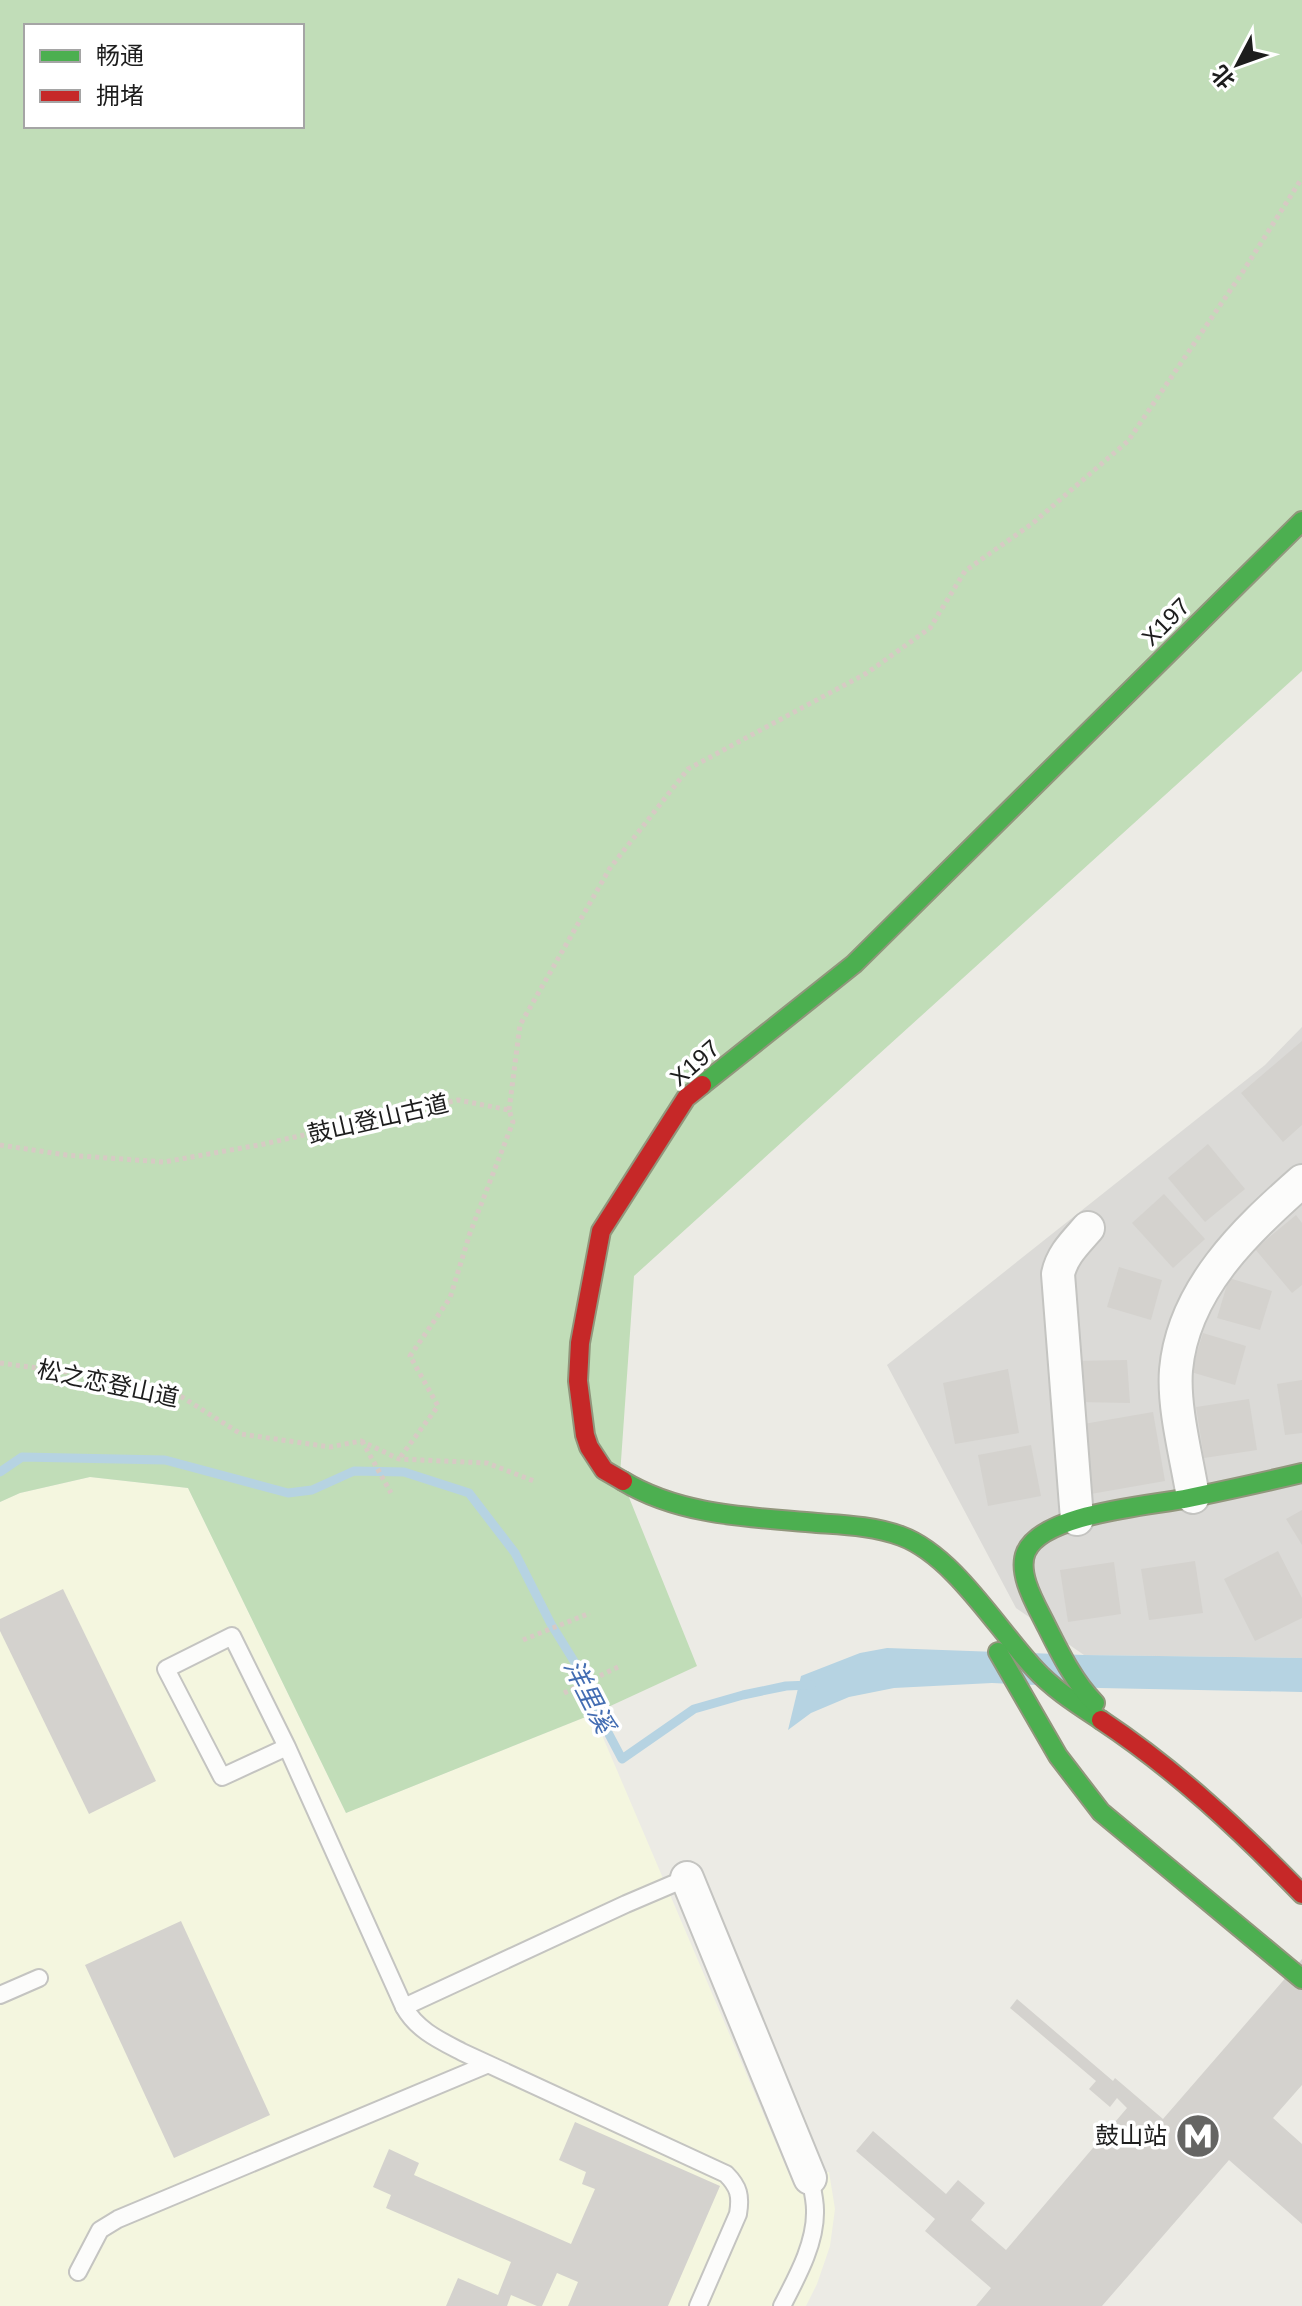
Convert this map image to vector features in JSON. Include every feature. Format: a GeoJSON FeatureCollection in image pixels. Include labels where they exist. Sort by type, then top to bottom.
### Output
{"type":"FeatureCollection","features":[{"type":"Feature","properties":{"kind":"main road","name":"X197"},"geometry":{"type":"LineString","coordinates":[[994,1631],[959,1579],[918,1544],[882,1530],[861,1526],[702,1511],[657,1498],[604,1470],[585,1435],[578,1381],[580,1343],[601,1231],[686,1098],[854,964],[1302,521]]}},
{"type":"Feature","properties":{"kind":"main road"},"geometry":{"type":"LineString","coordinates":[[1302,1473],[1077,1519],[1038,1537],[1024,1556],[1025,1579],[1083,1691],[1140,1746],[1249,1839],[1302,1894]]}},
{"type":"Feature","properties":{"kind":"main road"},"geometry":{"type":"LineString","coordinates":[[994,1631],[1058,1691],[1140,1746]]}},
{"type":"Feature","properties":{"kind":"main road"},"geometry":{"type":"LineString","coordinates":[[994,1631],[1019,1690],[1084,1793],[1101,1812],[1302,1979]]}},
{"type":"Feature","properties":{"kind":"street"},"geometry":{"type":"LineString","coordinates":[[1193,1497],[1176,1391],[1176,1371],[1185,1326],[1194,1305],[1223,1259],[1302,1181]]}},
{"type":"Feature","properties":{"kind":"street"},"geometry":{"type":"LineString","coordinates":[[1077,1519],[1058,1274],[1067,1253],[1088,1228]]}},
{"type":"Feature","properties":{"kind":"street"},"geometry":{"type":"LineString","coordinates":[[687,1878],[810,2178]]}},
{"type":"Feature","properties":{"kind":"lane"},"geometry":{"type":"LineString","coordinates":[[287,1747],[222,1777],[166,1669],[232,1636],[287,1747],[412,2021],[486,2065],[726,2174],[737,2185],[741,2198],[738,2214],[698,2306]]}},
{"type":"Feature","properties":{"kind":"lane"},"geometry":{"type":"LineString","coordinates":[[404,2007],[687,1878]]}},
{"type":"Feature","properties":{"kind":"lane"},"geometry":{"type":"LineString","coordinates":[[0,1995],[39,1978]]}},
{"type":"Feature","properties":{"kind":"lane"},"geometry":{"type":"LineString","coordinates":[[78,2272],[100,2230],[118,2219],[486,2065]]}},
{"type":"Feature","properties":{"kind":"lane"},"geometry":{"type":"LineString","coordinates":[[782,2306],[811,2240],[815,2210],[810,2178]]}},
{"type":"Feature","properties":{"kind":"path"},"geometry":{"type":"LineString","coordinates":[[399,1459],[438,1406],[410,1356],[450,1298],[470,1233],[513,1122],[509,1110],[520,1025],[610,868],[688,769],[867,673],[930,628],[965,571],[1033,523],[1128,441],[1302,178]]}},
{"type":"Feature","properties":{"kind":"path","name":"鼓山登山古道"},"geometry":{"type":"LineString","coordinates":[[0,1145],[66,1155],[164,1162],[264,1144],[458,1100],[509,1110]]}},
{"type":"Feature","properties":{"kind":"path","name":"松之恋登山道"},"geometry":{"type":"LineString","coordinates":[[0,1363],[89,1375],[182,1397],[241,1434],[330,1447],[361,1441]]}},
{"type":"Feature","properties":{"kind":"path"},"geometry":{"type":"LineString","coordinates":[[361,1441],[399,1459],[487,1463],[534,1481]]}},
{"type":"Feature","properties":{"kind":"path"},"geometry":{"type":"LineString","coordinates":[[361,1441],[391,1493]]}},
{"type":"Feature","properties":{"kind":"path"},"geometry":{"type":"LineString","coordinates":[[523,1640],[590,1613]]}},
{"type":"Feature","properties":{"kind":"path"},"geometry":{"type":"LineString","coordinates":[[564,1693],[618,1667]]}},
{"type":"Feature","properties":{"kind":"shaded area"},"geometry":{"type":"Polygon","coordinates":[[[1302,1027],[1302,1658],[1084,1655],[1016,1608],[887,1365],[1265,1065],[1302,1027]]]}},
{"type":"Feature","properties":{"kind":"shaded area"},"geometry":{"type":"Polygon","coordinates":[[[90,1477],[188,1488],[346,1813],[593,1714],[792,2181],[829,2172],[835,2209],[830,2246],[806,2306],[0,2306],[0,1502],[20,1493],[90,1477]]]}},
{"type":"Feature","properties":{"kind":"green space"},"geometry":{"type":"Polygon","coordinates":[[[0,0],[1302,0],[1302,671],[634,1276],[620,1475],[697,1666],[593,1714],[346,1813],[188,1488],[90,1477],[20,1493],[0,1502],[0,0]]]}},
{"type":"Feature","properties":{"kind":"water"},"geometry":{"type":"Polygon","coordinates":[[[887,1648],[1302,1658],[1302,1692],[992,1683],[894,1688],[849,1697],[811,1713],[788,1730],[801,1676],[860,1653],[887,1648]]]}},
{"type":"Feature","properties":{"kind":"building"},"geometry":{"type":"Polygon","coordinates":[[[1302,1041],[1302,1125],[1283,1142],[1241,1093],[1302,1041]]]}},
{"type":"Feature","properties":{"kind":"building"},"geometry":{"type":"Polygon","coordinates":[[[1208,1144],[1245,1189],[1205,1222],[1168,1178],[1208,1144]]]}},
{"type":"Feature","properties":{"kind":"building"},"geometry":{"type":"Polygon","coordinates":[[[1164,1194],[1205,1239],[1173,1268],[1132,1223],[1164,1194]]]}},
{"type":"Feature","properties":{"kind":"building"},"geometry":{"type":"Polygon","coordinates":[[[1296,1215],[1302,1223],[1302,1285],[1292,1293],[1255,1249],[1296,1215]]]}},
{"type":"Feature","properties":{"kind":"building"},"geometry":{"type":"Polygon","coordinates":[[[1119,1267],[1162,1280],[1151,1320],[1107,1307],[1119,1267]]]}},
{"type":"Feature","properties":{"kind":"building"},"geometry":{"type":"Polygon","coordinates":[[[1229,1278],[1272,1291],[1260,1330],[1217,1318],[1229,1278]]]}},
{"type":"Feature","properties":{"kind":"building"},"geometry":{"type":"Polygon","coordinates":[[[1203,1333],[1246,1346],[1235,1385],[1191,1372],[1203,1333]]]}},
{"type":"Feature","properties":{"kind":"building"},"geometry":{"type":"Polygon","coordinates":[[[1127,1360],[1130,1403],[1077,1402],[1074,1361],[1127,1360]]]}},
{"type":"Feature","properties":{"kind":"building"},"geometry":{"type":"Polygon","coordinates":[[[1008,1369],[1019,1433],[955,1444],[943,1383],[1008,1369]]]}},
{"type":"Feature","properties":{"kind":"building"},"geometry":{"type":"Polygon","coordinates":[[[1302,1380],[1302,1433],[1285,1435],[1277,1384],[1302,1380]]]}},
{"type":"Feature","properties":{"kind":"building"},"geometry":{"type":"Polygon","coordinates":[[[1249,1399],[1257,1450],[1204,1458],[1196,1407],[1249,1399]]]}},
{"type":"Feature","properties":{"kind":"building"},"geometry":{"type":"Polygon","coordinates":[[[1153,1412],[1165,1481],[1085,1495],[1072,1426],[1153,1412]]]}},
{"type":"Feature","properties":{"kind":"building"},"geometry":{"type":"Polygon","coordinates":[[[1031,1445],[1041,1496],[988,1506],[978,1455],[1031,1445]]]}},
{"type":"Feature","properties":{"kind":"building"},"geometry":{"type":"Polygon","coordinates":[[[1302,1510],[1302,1545],[1286,1519],[1302,1510]]]}},
{"type":"Feature","properties":{"kind":"building"},"geometry":{"type":"Polygon","coordinates":[[[1278,1551],[1302,1598],[1302,1618],[1255,1641],[1224,1579],[1278,1551]]]}},
{"type":"Feature","properties":{"kind":"building"},"geometry":{"type":"Polygon","coordinates":[[[1195,1561],[1203,1613],[1149,1620],[1141,1569],[1195,1561]]]}},
{"type":"Feature","properties":{"kind":"building"},"geometry":{"type":"Polygon","coordinates":[[[1114,1562],[1121,1614],[1068,1622],[1060,1570],[1114,1562]]]}},
{"type":"Feature","properties":{"kind":"building"},"geometry":{"type":"Polygon","coordinates":[[[63,1589],[156,1781],[89,1814],[0,1631],[0,1619],[63,1589]]]}},
{"type":"Feature","properties":{"kind":"building"},"geometry":{"type":"Polygon","coordinates":[[[181,1921],[270,2115],[174,2158],[85,1965],[181,1921]]]}},
{"type":"Feature","properties":{"kind":"building","name":"鼓山站"},"geometry":{"type":"Polygon","coordinates":[[[1302,1959],[1302,2085],[1273,2118],[1302,2144],[1302,2224],[1229,2160],[1102,2306],[976,2306],[991,2288],[925,2231],[935,2219],[856,2151],[873,2131],[946,2194],[958,2180],[985,2203],[971,2220],[1006,2250],[1127,2108],[1117,2098],[1110,2107],[1089,2089],[1096,2081],[1010,2008],[1017,1999],[1163,2119],[1302,1959]]]}},
{"type":"Feature","properties":{"kind":"building"},"geometry":{"type":"Polygon","coordinates":[[[575,2122],[720,2186],[668,2306],[568,2306],[578,2282],[557,2273],[542,2306],[511,2295],[507,2306],[446,2306],[458,2278],[498,2295],[511,2262],[386,2208],[391,2195],[373,2187],[389,2149],[419,2163],[414,2175],[571,2244],[595,2189],[582,2184],[586,2172],[559,2160],[575,2122]]]}},
{"type":"Feature","properties":{"kind":"waterway","name":"洋里溪"},"geometry":{"type":"LineString","coordinates":[[0,1472],[22,1457],[165,1460],[288,1493],[312,1490],[354,1471],[404,1472],[469,1493],[515,1553],[551,1624],[582,1674],[622,1759],[694,1709],[786,1686],[811,1685]]}},
{"type":"Feature","properties":{"kind":"traffic: fast"},"geometry":{"type":"LineString","coordinates":[[702,1085],[854,964],[1302,521]]}},
{"type":"Feature","properties":{"kind":"traffic: fast"},"geometry":{"type":"LineString","coordinates":[[1095,1703],[1066,1664],[1028,1588],[1024,1560],[1036,1539],[1053,1528],[1100,1513],[1189,1498],[1302,1473]]}},
{"type":"Feature","properties":{"kind":"traffic: fast"},"geometry":{"type":"LineString","coordinates":[[623,1481],[645,1493],[692,1508],[870,1528],[901,1536],[920,1545],[956,1575],[1041,1676],[1101,1720]]}},
{"type":"Feature","properties":{"kind":"traffic: fast"},"geometry":{"type":"LineString","coordinates":[[998,1652],[1058,1756],[1101,1812],[1302,1979]]}},
{"type":"Feature","properties":{"kind":"traffic: jam"},"geometry":{"type":"LineString","coordinates":[[623,1481],[604,1470],[589,1447],[578,1381],[580,1343],[601,1231],[686,1098],[702,1085]]}},
{"type":"Feature","properties":{"kind":"traffic: jam"},"geometry":{"type":"LineString","coordinates":[[1101,1720],[1206,1801],[1302,1894]]}},
{"type":"Feature","properties":{"kind":"place","name":"鼓山站"},"geometry":{"type":"Point","coordinates":[1198,2136]}}]}
